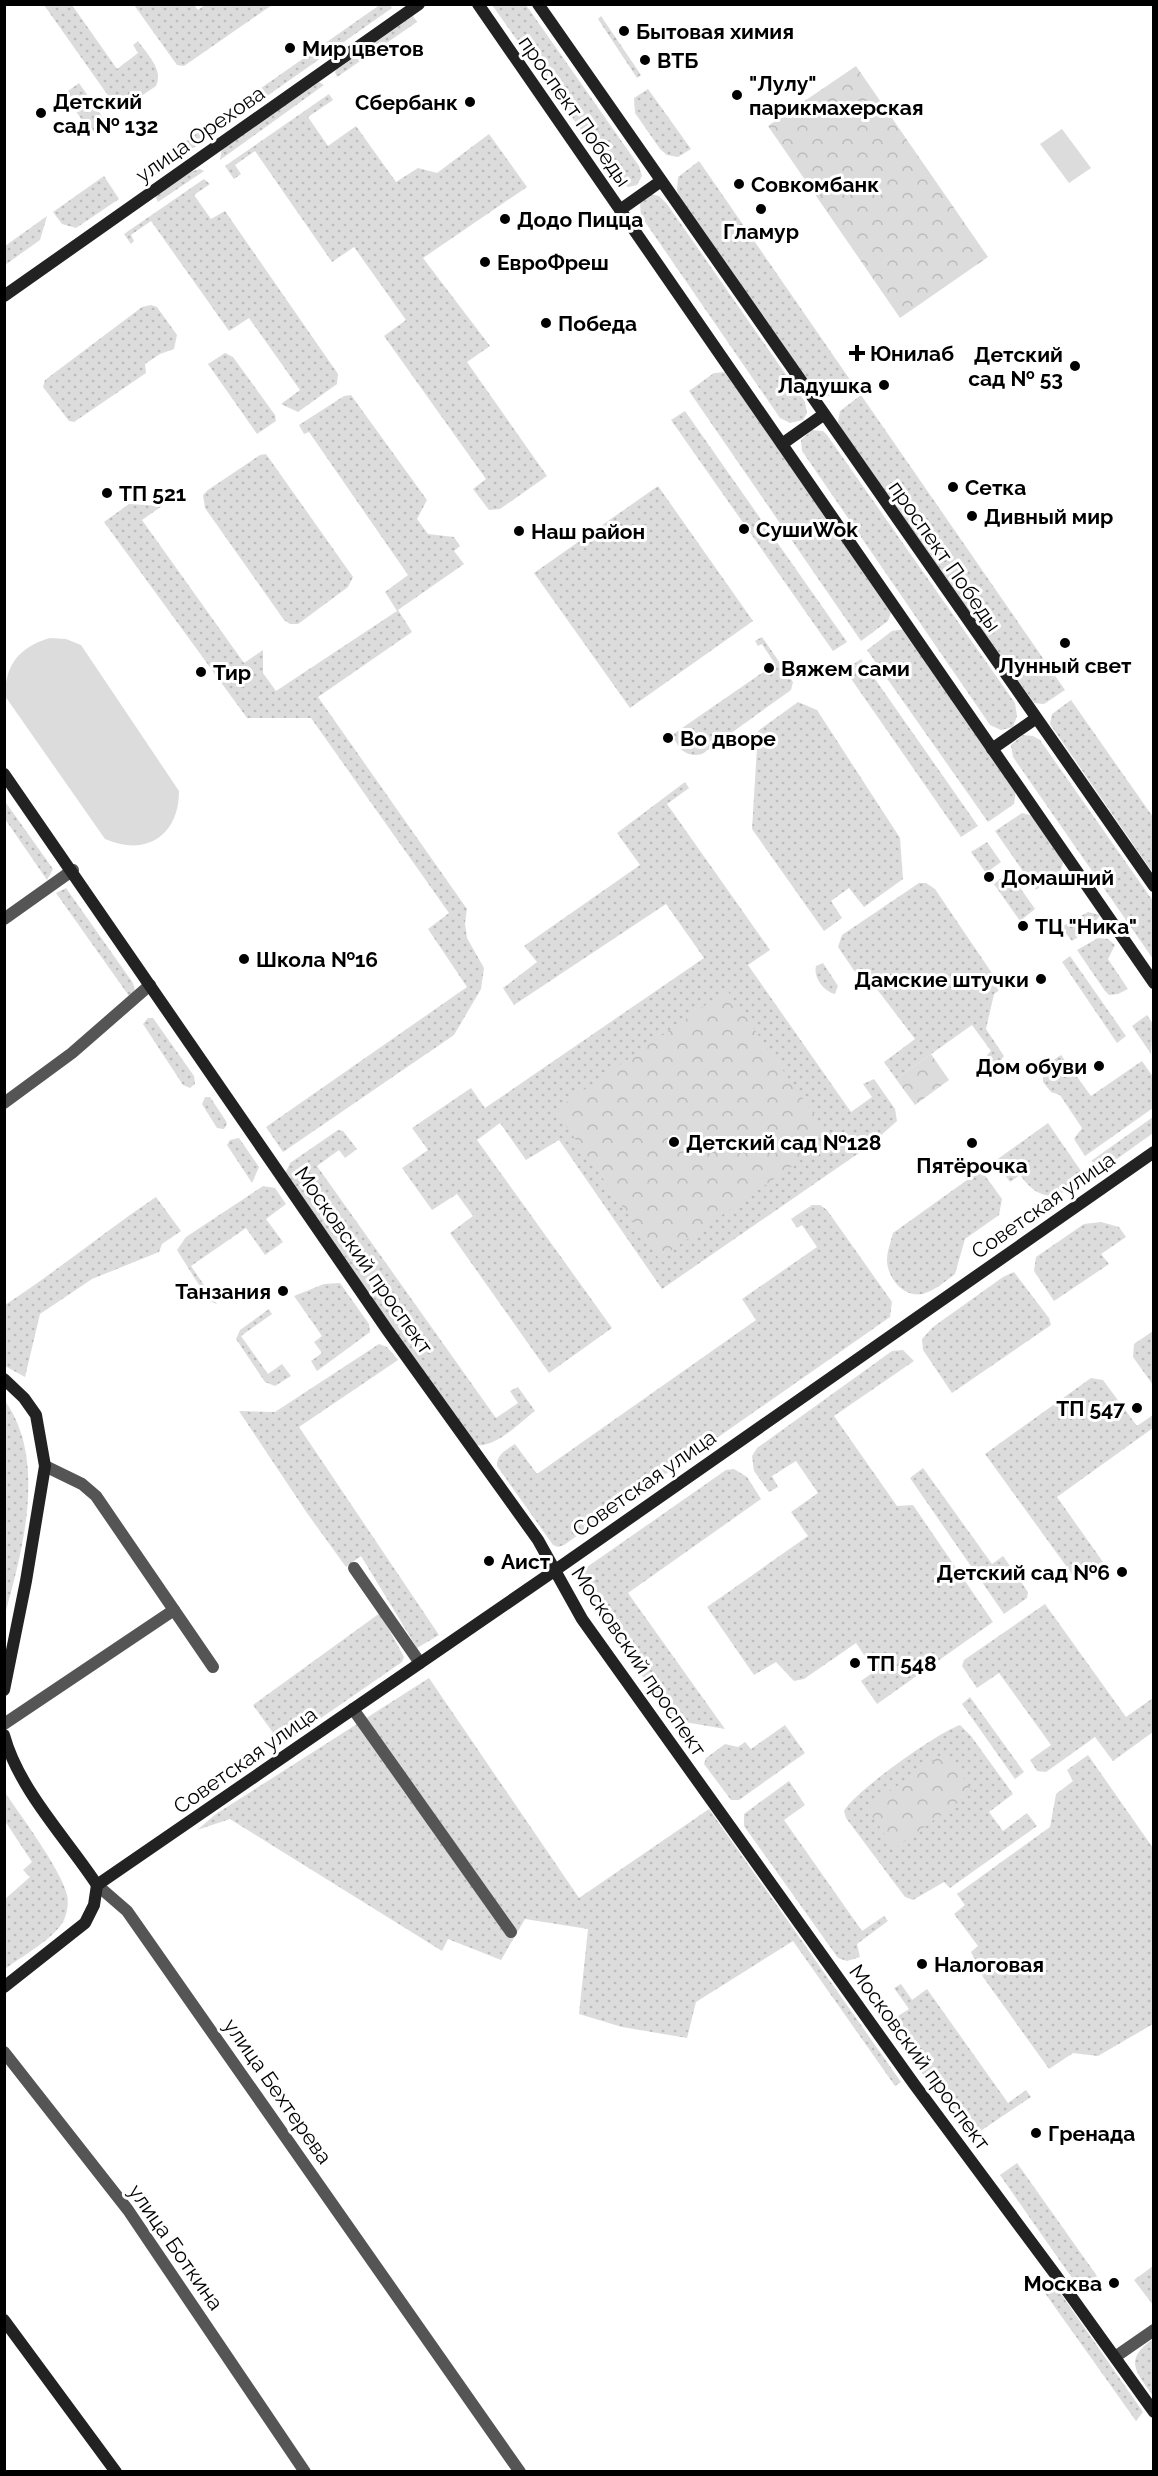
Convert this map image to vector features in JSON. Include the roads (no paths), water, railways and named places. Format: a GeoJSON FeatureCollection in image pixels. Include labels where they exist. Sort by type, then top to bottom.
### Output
{"type":"FeatureCollection","features":[{"type":"Feature","properties":{"kind":"street","name":"улица Орехова"},"geometry":{"type":"LineString","coordinates":[[4,296],[419,4]]}},
{"type":"Feature","properties":{"kind":"street","name":"проспект Победы"},"geometry":{"type":"LineString","coordinates":[[478,4],[1154,983]]}},
{"type":"Feature","properties":{"kind":"street","name":"проспект Победы"},"geometry":{"type":"LineString","coordinates":[[538,4],[1035,720],[1154,886]]}},
{"type":"Feature","properties":{"kind":"street","name":"проспект Победы"},"geometry":{"type":"LineString","coordinates":[[620,210],[661,181]]}},
{"type":"Feature","properties":{"kind":"street"},"geometry":{"type":"LineString","coordinates":[[782,444],[824,415]]}},
{"type":"Feature","properties":{"kind":"street"},"geometry":{"type":"LineString","coordinates":[[992,749],[1035,720]]}},
{"type":"Feature","properties":{"kind":"street","name":"Московский проспект"},"geometry":{"type":"LineString","coordinates":[[4,774],[73,870],[388,1330],[538,1540],[575,1609],[914,2084],[1154,2412]]}},
{"type":"Feature","properties":{"kind":"street"},"geometry":{"type":"LineString","coordinates":[[4,919],[73,870]]}},
{"type":"Feature","properties":{"kind":"street"},"geometry":{"type":"LineString","coordinates":[[4,1103],[72,1053],[150,985]]}},
{"type":"Feature","properties":{"kind":"street","name":"Советская улица"},"geometry":{"type":"LineString","coordinates":[[97,1885],[554,1571],[1154,1152]]}},
{"type":"Feature","properties":{"kind":"street"},"geometry":{"type":"LineString","coordinates":[[4,1379],[24,1398],[36,1415],[45,1466],[26,1581],[4,1690]]}},
{"type":"Feature","properties":{"kind":"street"},"geometry":{"type":"LineString","coordinates":[[45,1466],[82,1484],[96,1496],[213,1667]]}},
{"type":"Feature","properties":{"kind":"street"},"geometry":{"type":"LineString","coordinates":[[354,1568],[420,1663]]}},
{"type":"Feature","properties":{"kind":"street"},"geometry":{"type":"LineString","coordinates":[[4,1724],[174,1610]]}},
{"type":"Feature","properties":{"kind":"street"},"geometry":{"type":"LineString","coordinates":[[353,1709],[511,1932]]}},
{"type":"Feature","properties":{"kind":"street","name":"улица Бехтерева"},"geometry":{"type":"LineString","coordinates":[[4,1735],[17,1765],[41,1806],[97,1885],[127,1911],[520,2472]]}},
{"type":"Feature","properties":{"kind":"street"},"geometry":{"type":"LineString","coordinates":[[4,1987],[85,1923],[94,1905],[97,1885]]}},
{"type":"Feature","properties":{"kind":"street","name":"улица Боткина"},"geometry":{"type":"LineString","coordinates":[[4,2052],[128,2210],[305,2472]]}},
{"type":"Feature","properties":{"kind":"street"},"geometry":{"type":"LineString","coordinates":[[4,2320],[116,2472]]}},
{"type":"Feature","properties":{"kind":"street"},"geometry":{"type":"LineString","coordinates":[[1115,2358],[1154,2330]]}},
{"type":"Feature","properties":{"kind":"place","name":"Бытовая химия"},"geometry":{"type":"Point","coordinates":[624,31]}},
{"type":"Feature","properties":{"kind":"place","name":"Мир цветов"},"geometry":{"type":"Point","coordinates":[290,48]}},
{"type":"Feature","properties":{"kind":"place","name":"ВТБ"},"geometry":{"type":"Point","coordinates":[645,60]}},
{"type":"Feature","properties":{"kind":"place","name":"\"Лулу\" парикмахерская"},"geometry":{"type":"Point","coordinates":[737,95]}},
{"type":"Feature","properties":{"kind":"place","name":"Сбербанк"},"geometry":{"type":"Point","coordinates":[470,102]}},
{"type":"Feature","properties":{"kind":"place","name":"Детский сад № 132"},"geometry":{"type":"Point","coordinates":[41,113]}},
{"type":"Feature","properties":{"kind":"place","name":"Совкомбанк"},"geometry":{"type":"Point","coordinates":[739,184]}},
{"type":"Feature","properties":{"kind":"place","name":"Гламур"},"geometry":{"type":"Point","coordinates":[761,209]}},
{"type":"Feature","properties":{"kind":"place","name":"Додо Пицца"},"geometry":{"type":"Point","coordinates":[505,219]}},
{"type":"Feature","properties":{"kind":"place","name":"ЕвроФреш"},"geometry":{"type":"Point","coordinates":[485,262]}},
{"type":"Feature","properties":{"kind":"place","name":"Победа"},"geometry":{"type":"Point","coordinates":[546,323]}},
{"type":"Feature","properties":{"kind":"place","name":"Юнилаб"},"geometry":{"type":"Point","coordinates":[857,353]}},
{"type":"Feature","properties":{"kind":"place","name":"Детский сад № 53"},"geometry":{"type":"Point","coordinates":[1075,366]}},
{"type":"Feature","properties":{"kind":"place","name":"Ладушка"},"geometry":{"type":"Point","coordinates":[884,385]}},
{"type":"Feature","properties":{"kind":"place","name":"Сетка"},"geometry":{"type":"Point","coordinates":[953,487]}},
{"type":"Feature","properties":{"kind":"place","name":"ТП 521"},"geometry":{"type":"Point","coordinates":[107,493]}},
{"type":"Feature","properties":{"kind":"place","name":"Дивный мир"},"geometry":{"type":"Point","coordinates":[972,516]}},
{"type":"Feature","properties":{"kind":"place","name":"СушиWok"},"geometry":{"type":"Point","coordinates":[744,529]}},
{"type":"Feature","properties":{"kind":"place","name":"Наш район"},"geometry":{"type":"Point","coordinates":[519,531]}},
{"type":"Feature","properties":{"kind":"place","name":"Лунный свет"},"geometry":{"type":"Point","coordinates":[1065,643]}},
{"type":"Feature","properties":{"kind":"place","name":"Вяжем сами"},"geometry":{"type":"Point","coordinates":[769,668]}},
{"type":"Feature","properties":{"kind":"place","name":"Тир"},"geometry":{"type":"Point","coordinates":[201,672]}},
{"type":"Feature","properties":{"kind":"place","name":"Во дворе"},"geometry":{"type":"Point","coordinates":[668,738]}},
{"type":"Feature","properties":{"kind":"place","name":"Домашний"},"geometry":{"type":"Point","coordinates":[989,877]}},
{"type":"Feature","properties":{"kind":"place","name":"ТЦ \"Ника\""},"geometry":{"type":"Point","coordinates":[1023,926]}},
{"type":"Feature","properties":{"kind":"place","name":"Школа №16"},"geometry":{"type":"Point","coordinates":[244,959]}},
{"type":"Feature","properties":{"kind":"place","name":"Дамские штучки"},"geometry":{"type":"Point","coordinates":[1041,979]}},
{"type":"Feature","properties":{"kind":"place","name":"Дом обуви"},"geometry":{"type":"Point","coordinates":[1099,1066]}},
{"type":"Feature","properties":{"kind":"place","name":"Детский сад №128"},"geometry":{"type":"Point","coordinates":[674,1142]}},
{"type":"Feature","properties":{"kind":"place","name":"Пятёрочка"},"geometry":{"type":"Point","coordinates":[972,1143]}},
{"type":"Feature","properties":{"kind":"place","name":"Танзания"},"geometry":{"type":"Point","coordinates":[283,1291]}},
{"type":"Feature","properties":{"kind":"place","name":"ТП 547"},"geometry":{"type":"Point","coordinates":[1137,1408]}},
{"type":"Feature","properties":{"kind":"place","name":"Аист"},"geometry":{"type":"Point","coordinates":[489,1561]}},
{"type":"Feature","properties":{"kind":"place","name":"Детский сад №6"},"geometry":{"type":"Point","coordinates":[1122,1572]}},
{"type":"Feature","properties":{"kind":"place","name":"ТП 548"},"geometry":{"type":"Point","coordinates":[855,1663]}},
{"type":"Feature","properties":{"kind":"place","name":"Налоговая"},"geometry":{"type":"Point","coordinates":[922,1964]}},
{"type":"Feature","properties":{"kind":"place","name":"Гренада"},"geometry":{"type":"Point","coordinates":[1036,2133]}},
{"type":"Feature","properties":{"kind":"place","name":"Москва"},"geometry":{"type":"Point","coordinates":[1114,2283]}}]}
